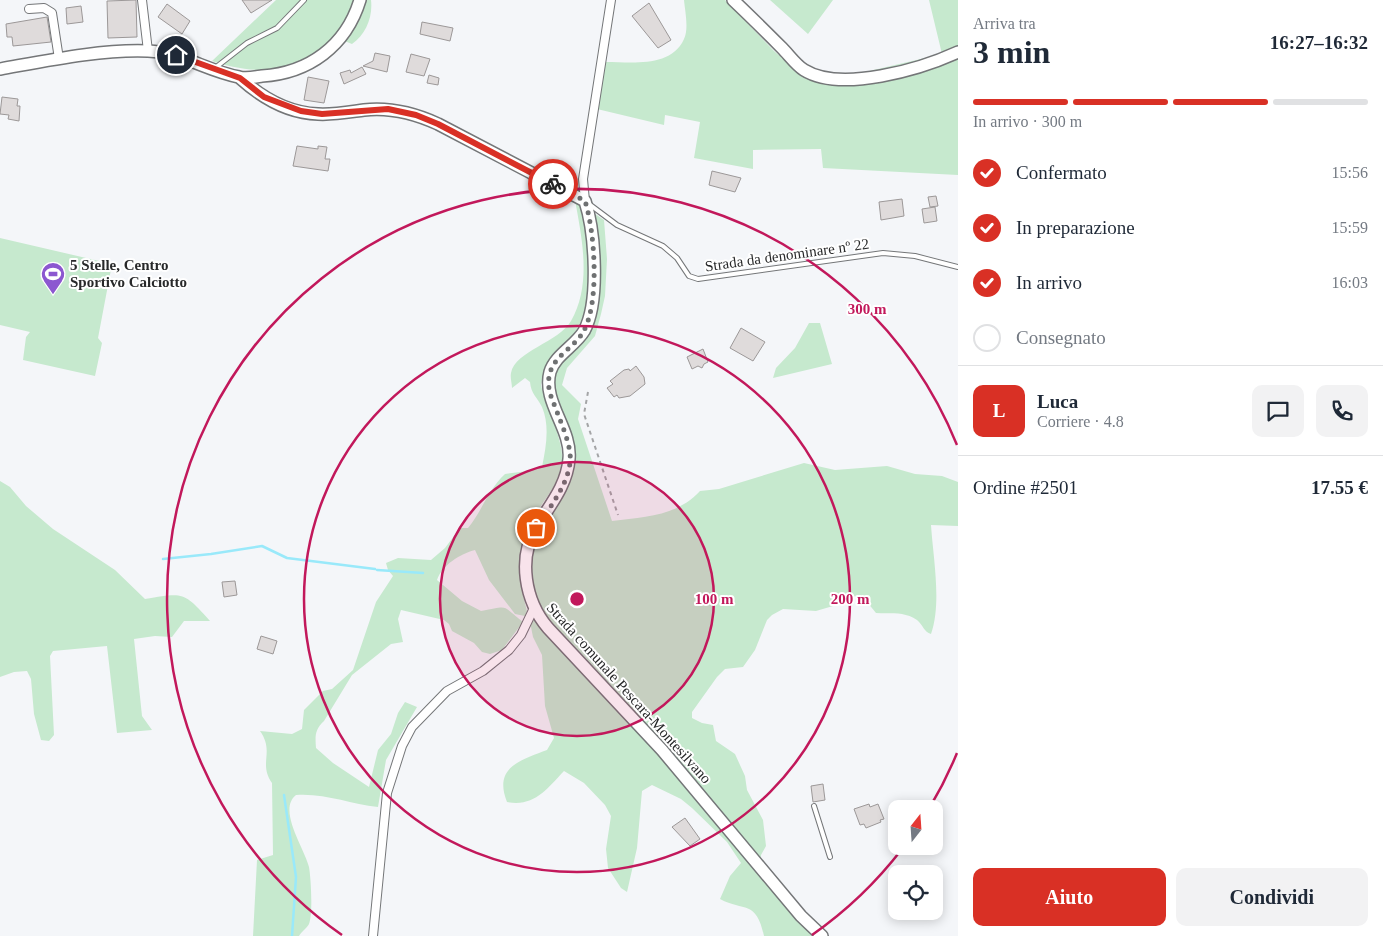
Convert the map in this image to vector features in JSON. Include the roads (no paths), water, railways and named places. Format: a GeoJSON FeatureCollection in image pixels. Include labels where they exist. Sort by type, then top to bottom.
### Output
{"type":"FeatureCollection","features":[{"type":"Feature","properties":{"kind":"street"},"geometry":{"type":"LineString","coordinates":[[142,0],[148,51]]}},
{"type":"Feature","properties":{"kind":"street"},"geometry":{"type":"LineString","coordinates":[[240,78],[279,75],[297,71],[314,61],[341,37],[360,0]]}},
{"type":"Feature","properties":{"kind":"street"},"geometry":{"type":"LineString","coordinates":[[585,201],[582,179],[611,0]]}},
{"type":"Feature","properties":{"kind":"street"},"geometry":{"type":"LineString","coordinates":[[733,0],[803,70],[833,80],[864,78],[903,70],[942,59],[958,52]]}},
{"type":"Feature","properties":{"kind":"street"},"geometry":{"type":"LineString","coordinates":[[29,9],[44,8],[52,13],[60,59]]}},
{"type":"Feature","properties":{"kind":"street"},"geometry":{"type":"LineString","coordinates":[[0,69],[60,59],[148,51],[176,55],[240,78],[264,97],[310,113],[327,114],[383,109],[416,115],[438,124],[585,201]]}},
{"type":"Feature","properties":{"kind":"street","name":"Strada comunale Pescara-Montesilvano"},"geometry":{"type":"LineString","coordinates":[[585,201],[593,238],[592,301],[584,332],[556,361],[550,372],[548,384],[566,436],[569,460],[562,484],[536,528],[528,549],[526,572],[534,608],[548,628],[662,750],[801,916],[822,936]]}},
{"type":"Feature","properties":{"kind":"street"},"geometry":{"type":"LineString","coordinates":[[373,936],[388,793],[402,746],[412,728],[447,691],[483,671],[509,650],[521,635],[534,608]]}},
{"type":"Feature","properties":{"kind":"lane"},"geometry":{"type":"LineString","coordinates":[[215,68],[247,43],[277,28],[304,0]]}},
{"type":"Feature","properties":{"kind":"lane","name":"Strada da denominare nº 22"},"geometry":{"type":"LineString","coordinates":[[585,201],[617,225],[651,239],[668,250],[681,262],[690,276],[698,280],[877,253],[908,254],[958,267]]}},
{"type":"Feature","properties":{"kind":"lane"},"geometry":{"type":"LineString","coordinates":[[814,806],[830,857]]}},
{"type":"Feature","properties":{"kind":"waterway"},"geometry":{"type":"LineString","coordinates":[[163,559],[262,546],[287,558],[375,569]]}},
{"type":"Feature","properties":{"kind":"waterway"},"geometry":{"type":"LineString","coordinates":[[377,570],[423,573]]}},
{"type":"Feature","properties":{"kind":"waterway"},"geometry":{"type":"LineString","coordinates":[[284,795],[296,877],[292,936]]}},
{"type":"Feature","properties":{"kind":"place","name":"5 Stelle, Centro Sportivo Calciotto"},"geometry":{"type":"Point","coordinates":[53,295]}}]}
